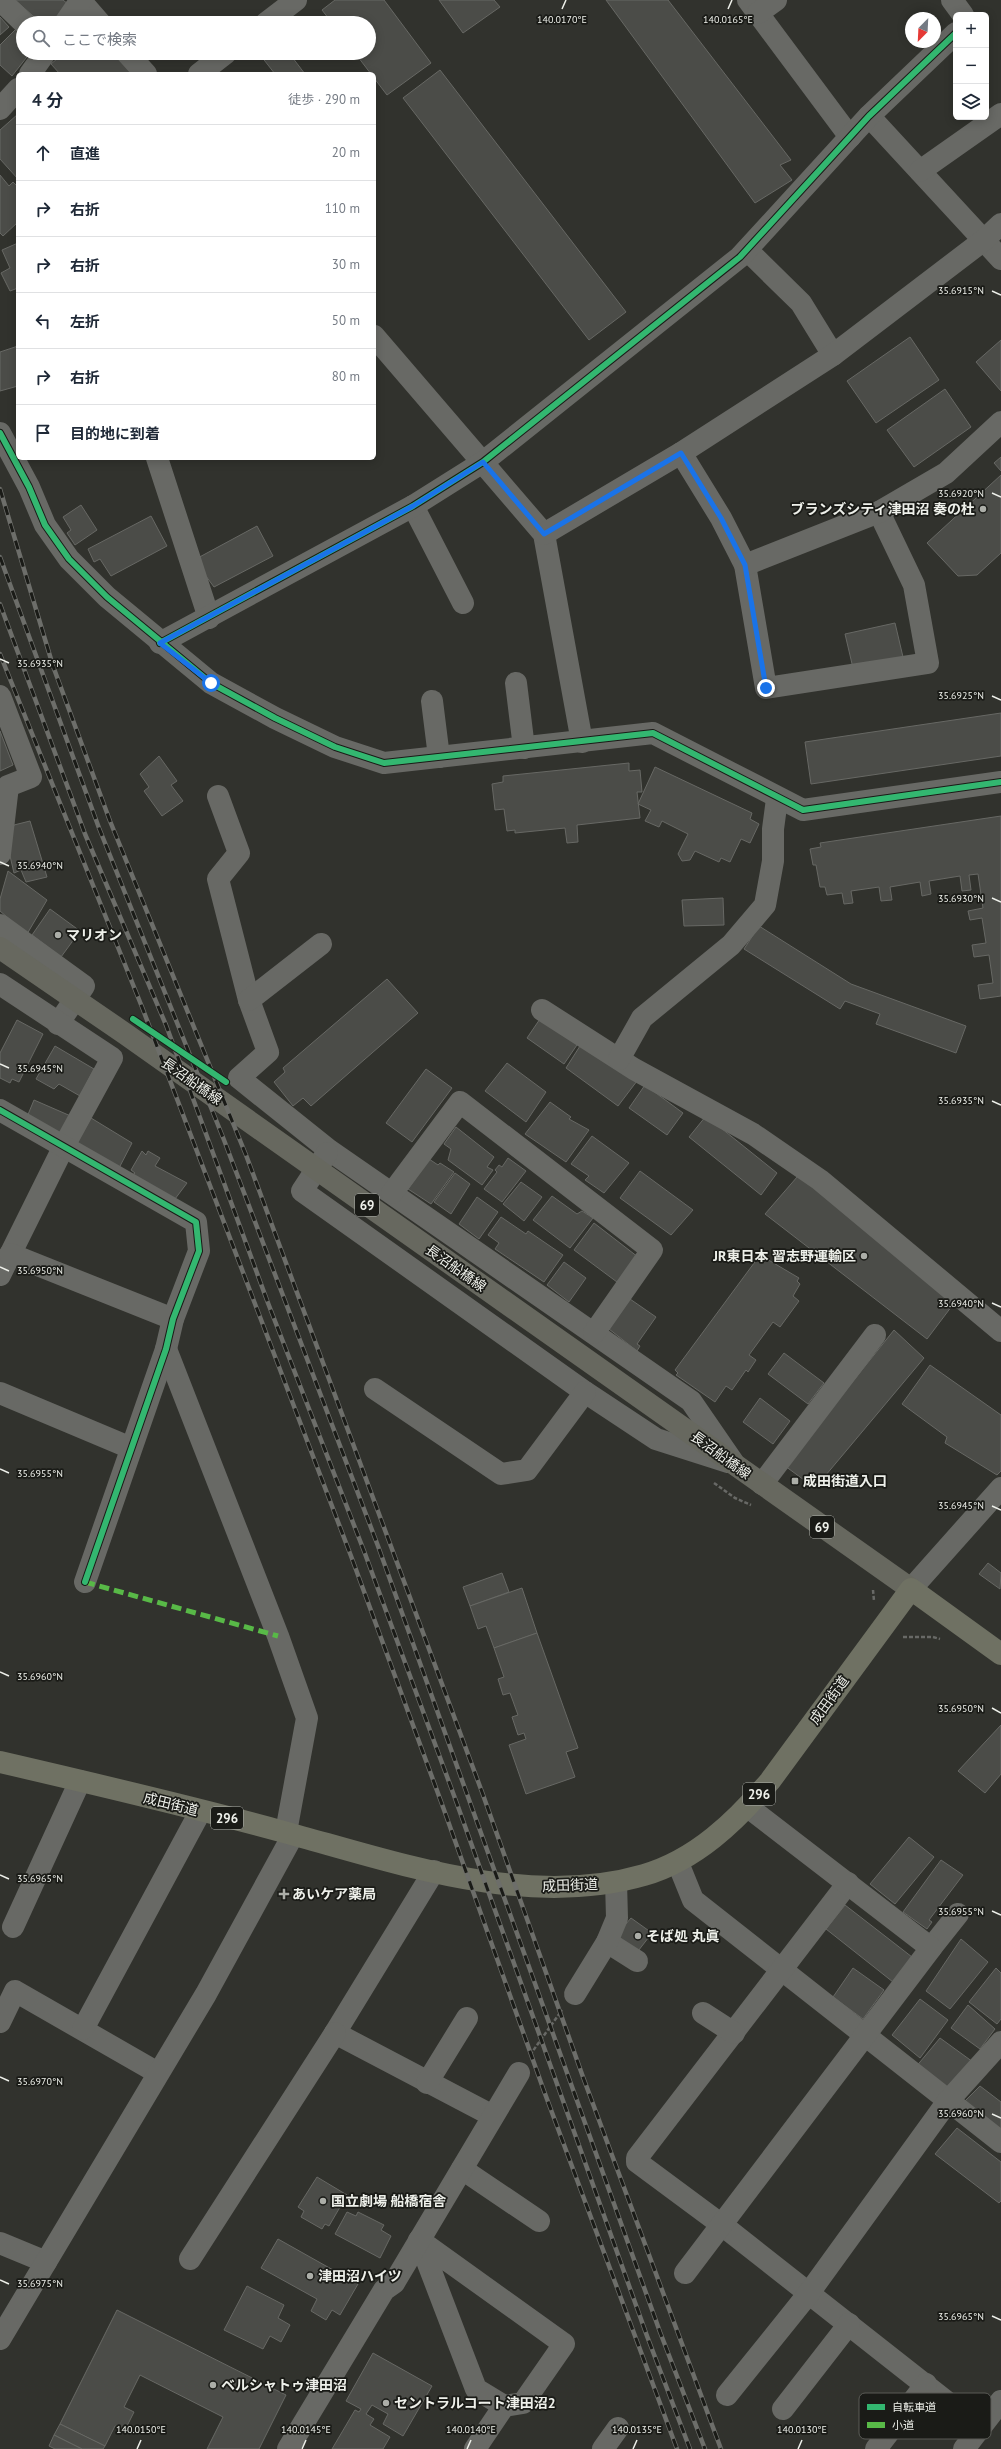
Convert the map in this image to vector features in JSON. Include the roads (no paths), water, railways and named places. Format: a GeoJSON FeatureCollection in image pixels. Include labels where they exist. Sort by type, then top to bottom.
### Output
{"type":"FeatureCollection","features":[{"type":"Feature","properties":{"kind":"highway","name":"成田街道"},"geometry":{"type":"LineString","coordinates":[[0,1762],[444,1874],[534,1887],[575,1888],[616,1882],[645,1875],[678,1863],[714,1838],[748,1807],[770,1781],[911,1589]]}},
{"type":"Feature","properties":{"kind":"highway"},"geometry":{"type":"LineString","coordinates":[[911,1589],[1001,1654]]}},
{"type":"Feature","properties":{"kind":"main road","name":"長沼船橋線"},"geometry":{"type":"LineString","coordinates":[[0,948],[131,1038],[911,1589]]}},
{"type":"Feature","properties":{"kind":"street"},"geometry":{"type":"LineString","coordinates":[[0,0],[17,16]]}},
{"type":"Feature","properties":{"kind":"street"},"geometry":{"type":"LineString","coordinates":[[70,16],[80,0],[94,16]]}},
{"type":"Feature","properties":{"kind":"street"},"geometry":{"type":"LineString","coordinates":[[275,16],[296,0]]}},
{"type":"Feature","properties":{"kind":"street"},"geometry":{"type":"LineString","coordinates":[[776,0],[753,6],[850,137]]}},
{"type":"Feature","properties":{"kind":"street"},"geometry":{"type":"LineString","coordinates":[[952,0],[961,12]]}},
{"type":"Feature","properties":{"kind":"street"},"geometry":{"type":"LineString","coordinates":[[160,643],[209,618],[413,506],[483,462],[740,257],[869,116],[953,36]]}},
{"type":"Feature","properties":{"kind":"street"},"geometry":{"type":"LineString","coordinates":[[31,72],[40,60]]}},
{"type":"Feature","properties":{"kind":"street"},"geometry":{"type":"LineString","coordinates":[[133,60],[144,72]]}},
{"type":"Feature","properties":{"kind":"street"},"geometry":{"type":"LineString","coordinates":[[202,72],[217,60]]}},
{"type":"Feature","properties":{"kind":"street"},"geometry":{"type":"LineString","coordinates":[[0,109],[16,91]]}},
{"type":"Feature","properties":{"kind":"street"},"geometry":{"type":"LineString","coordinates":[[920,171],[1001,114]]}},
{"type":"Feature","properties":{"kind":"street"},"geometry":{"type":"LineString","coordinates":[[869,116],[1001,259]]}},
{"type":"Feature","properties":{"kind":"street"},"geometry":{"type":"LineString","coordinates":[[544,534],[681,453],[833,355],[984,240],[1001,224]]}},
{"type":"Feature","properties":{"kind":"street"},"geometry":{"type":"LineString","coordinates":[[747,250],[801,303],[833,355]]}},
{"type":"Feature","properties":{"kind":"street"},"geometry":{"type":"LineString","coordinates":[[376,338],[544,534],[582,742]]}},
{"type":"Feature","properties":{"kind":"street"},"geometry":{"type":"LineString","coordinates":[[745,565],[879,512],[946,473],[1001,422]]}},
{"type":"Feature","properties":{"kind":"street"},"geometry":{"type":"LineString","coordinates":[[0,433],[29,487],[46,525],[69,559],[106,597],[160,643],[211,683],[275,718],[336,747],[384,763],[653,733],[777,799],[803,810],[1001,782]]}},
{"type":"Feature","properties":{"kind":"street"},"geometry":{"type":"LineString","coordinates":[[681,453],[721,518],[745,565],[766,688],[928,662],[914,584],[879,512]]}},
{"type":"Feature","properties":{"kind":"street"},"geometry":{"type":"LineString","coordinates":[[158,460],[209,618]]}},
{"type":"Feature","properties":{"kind":"street"},"geometry":{"type":"LineString","coordinates":[[413,506],[464,603]]}},
{"type":"Feature","properties":{"kind":"street"},"geometry":{"type":"LineString","coordinates":[[516,683],[524,748]]}},
{"type":"Feature","properties":{"kind":"street"},"geometry":{"type":"LineString","coordinates":[[0,696],[31,777],[4,787],[0,854]]}},
{"type":"Feature","properties":{"kind":"street"},"geometry":{"type":"LineString","coordinates":[[432,701],[439,757]]}},
{"type":"Feature","properties":{"kind":"street"},"geometry":{"type":"LineString","coordinates":[[218,796],[239,853],[218,879],[249,1000],[268,1052],[239,1078],[287,1117],[325,1154],[392,1193],[691,1401],[733,1463]]}},
{"type":"Feature","properties":{"kind":"street"},"geometry":{"type":"LineString","coordinates":[[619,1059],[642,1018],[731,945],[765,905],[773,861],[773,829],[777,799]]}},
{"type":"Feature","properties":{"kind":"street"},"geometry":{"type":"LineString","coordinates":[[0,925],[84,986],[58,1024]]}},
{"type":"Feature","properties":{"kind":"street"},"geometry":{"type":"LineString","coordinates":[[249,1000],[321,944]]}},
{"type":"Feature","properties":{"kind":"street"},"geometry":{"type":"LineString","coordinates":[[0,984],[58,1024],[112,1058],[64,1146],[0,1275]]}},
{"type":"Feature","properties":{"kind":"street"},"geometry":{"type":"LineString","coordinates":[[542,1010],[619,1059],[753,1134],[820,1180],[1001,1331]]}},
{"type":"Feature","properties":{"kind":"street"},"geometry":{"type":"LineString","coordinates":[[392,1193],[460,1102],[652,1250],[594,1333]]}},
{"type":"Feature","properties":{"kind":"street"},"geometry":{"type":"LineString","coordinates":[[0,1110],[196,1222],[199,1252],[174,1319],[166,1349],[85,1582]]}},
{"type":"Feature","properties":{"kind":"street"},"geometry":{"type":"LineString","coordinates":[[325,1154],[302,1191],[584,1392],[656,1439],[733,1463]]}},
{"type":"Feature","properties":{"kind":"street"},"geometry":{"type":"LineString","coordinates":[[10,1254],[174,1319]]}},
{"type":"Feature","properties":{"kind":"street"},"geometry":{"type":"LineString","coordinates":[[762,1484],[876,1335]]}},
{"type":"Feature","properties":{"kind":"street"},"geometry":{"type":"LineString","coordinates":[[0,2339],[206,1994],[289,1834],[307,1718],[284,1651],[166,1349]]}},
{"type":"Feature","properties":{"kind":"street"},"geometry":{"type":"LineString","coordinates":[[375,1389],[501,1474],[527,1470],[584,1392]]}},
{"type":"Feature","properties":{"kind":"street"},"geometry":{"type":"LineString","coordinates":[[0,1393],[131,1448]]}},
{"type":"Feature","properties":{"kind":"street"},"geometry":{"type":"LineString","coordinates":[[911,1589],[1001,1488]]}},
{"type":"Feature","properties":{"kind":"street"},"geometry":{"type":"LineString","coordinates":[[13,1927],[80,1781]]}},
{"type":"Feature","properties":{"kind":"street"},"geometry":{"type":"LineString","coordinates":[[748,1807],[931,1948]]}},
{"type":"Feature","properties":{"kind":"street"},"geometry":{"type":"LineString","coordinates":[[83,2029],[200,1812]]}},
{"type":"Feature","properties":{"kind":"street"},"geometry":{"type":"LineString","coordinates":[[678,1863],[693,1900],[1001,2142]]}},
{"type":"Feature","properties":{"kind":"street"},"geometry":{"type":"LineString","coordinates":[[190,2259],[335,2033],[444,1874]]}},
{"type":"Feature","properties":{"kind":"street"},"geometry":{"type":"LineString","coordinates":[[570,2001],[607,1942],[617,1918],[616,1882]]}},
{"type":"Feature","properties":{"kind":"street"},"geometry":{"type":"LineString","coordinates":[[848,1883],[783,1970],[637,2158],[637,2162],[722,2225],[937,2393]]}},
{"type":"Feature","properties":{"kind":"street"},"geometry":{"type":"LineString","coordinates":[[685,2273],[866,2037],[931,1948],[958,1914]]}},
{"type":"Feature","properties":{"kind":"street"},"geometry":{"type":"LineString","coordinates":[[607,1942],[637,1962]]}},
{"type":"Feature","properties":{"kind":"street"},"geometry":{"type":"LineString","coordinates":[[0,2022],[15,1991],[158,2073]]}},
{"type":"Feature","properties":{"kind":"street"},"geometry":{"type":"LineString","coordinates":[[703,2013],[734,2033]]}},
{"type":"Feature","properties":{"kind":"street"},"geometry":{"type":"LineString","coordinates":[[427,2083],[467,2018]]}},
{"type":"Feature","properties":{"kind":"street"},"geometry":{"type":"LineString","coordinates":[[335,2033],[427,2083],[493,2116]]}},
{"type":"Feature","properties":{"kind":"street"},"geometry":{"type":"LineString","coordinates":[[728,2395],[809,2293],[948,2101],[1001,2042]]}},
{"type":"Feature","properties":{"kind":"street"},"geometry":{"type":"LineString","coordinates":[[288,2449],[384,2290],[394,2283],[524,2065]]}},
{"type":"Feature","properties":{"kind":"street"},"geometry":{"type":"LineString","coordinates":[[462,2169],[539,2221]]}},
{"type":"Feature","properties":{"kind":"street"},"geometry":{"type":"LineString","coordinates":[[419,2240],[564,2344],[523,2404],[504,2406],[476,2389],[419,2240]]}},
{"type":"Feature","properties":{"kind":"street"},"geometry":{"type":"LineString","coordinates":[[0,2243],[46,2262]]}},
{"type":"Feature","properties":{"kind":"street"},"geometry":{"type":"LineString","coordinates":[[783,2409],[849,2324]]}},
{"type":"Feature","properties":{"kind":"street"},"geometry":{"type":"LineString","coordinates":[[919,2393],[926,2384]]}},
{"type":"Feature","properties":{"kind":"street"},"geometry":{"type":"LineString","coordinates":[[991,2414],[1001,2401]]}},
{"type":"Feature","properties":{"kind":"street"},"geometry":{"type":"LineString","coordinates":[[475,2449],[504,2406]]}},
{"type":"Feature","properties":{"kind":"street"},"geometry":{"type":"LineString","coordinates":[[602,2449],[618,2428]]}},
{"type":"Feature","properties":{"kind":"street"},"geometry":{"type":"LineString","coordinates":[[876,2449],[884,2439]]}},
{"type":"Feature","properties":{"kind":"street"},"geometry":{"type":"LineString","coordinates":[[964,2449],[972,2439]]}},
{"type":"Feature","properties":{"kind":"railway"},"geometry":{"type":"LineString","coordinates":[[0,489],[53,666],[110,821],[246,1155],[482,1792],[583,2077],[721,2449]]}},
{"type":"Feature","properties":{"kind":"railway"},"geometry":{"type":"LineString","coordinates":[[0,557],[99,828],[224,1140],[378,1546],[660,2332],[705,2449]]}},
{"type":"Feature","properties":{"kind":"railway"},"geometry":{"type":"LineString","coordinates":[[0,604],[85,834],[166,1025],[268,1303],[364,1551],[456,1801],[647,2336],[690,2449]]}},
{"type":"Feature","properties":{"kind":"railway"},"geometry":{"type":"LineString","coordinates":[[0,654],[142,1007],[351,1556],[443,1807],[544,2091],[677,2449]]}},
{"type":"Feature","properties":{"kind":"place","name":"ブランズシティ津田沼 奏の杜"},"geometry":{"type":"Point","coordinates":[983,509]}},
{"type":"Feature","properties":{"kind":"place","name":"マリオン"},"geometry":{"type":"Point","coordinates":[58,935]}},
{"type":"Feature","properties":{"kind":"place","name":"JR東日本 習志野運輸区"},"geometry":{"type":"Point","coordinates":[864,1256]}},
{"type":"Feature","properties":{"kind":"place","name":"成田街道入口"},"geometry":{"type":"Point","coordinates":[795,1481]}},
{"type":"Feature","properties":{"kind":"place","name":"あいケア薬局"},"geometry":{"type":"Point","coordinates":[284,1894]}},
{"type":"Feature","properties":{"kind":"place","name":"そば処 丸眞"},"geometry":{"type":"Point","coordinates":[638,1936]}},
{"type":"Feature","properties":{"kind":"place","name":"国立劇場 船橋宿舎"},"geometry":{"type":"Point","coordinates":[323,2201]}},
{"type":"Feature","properties":{"kind":"place","name":"津田沼ハイツ"},"geometry":{"type":"Point","coordinates":[310,2276]}},
{"type":"Feature","properties":{"kind":"place","name":"ベルシャトゥ津田沼"},"geometry":{"type":"Point","coordinates":[213,2385]}},
{"type":"Feature","properties":{"kind":"place","name":"セントラルコート津田沼2"},"geometry":{"type":"Point","coordinates":[386,2403]}}]}
